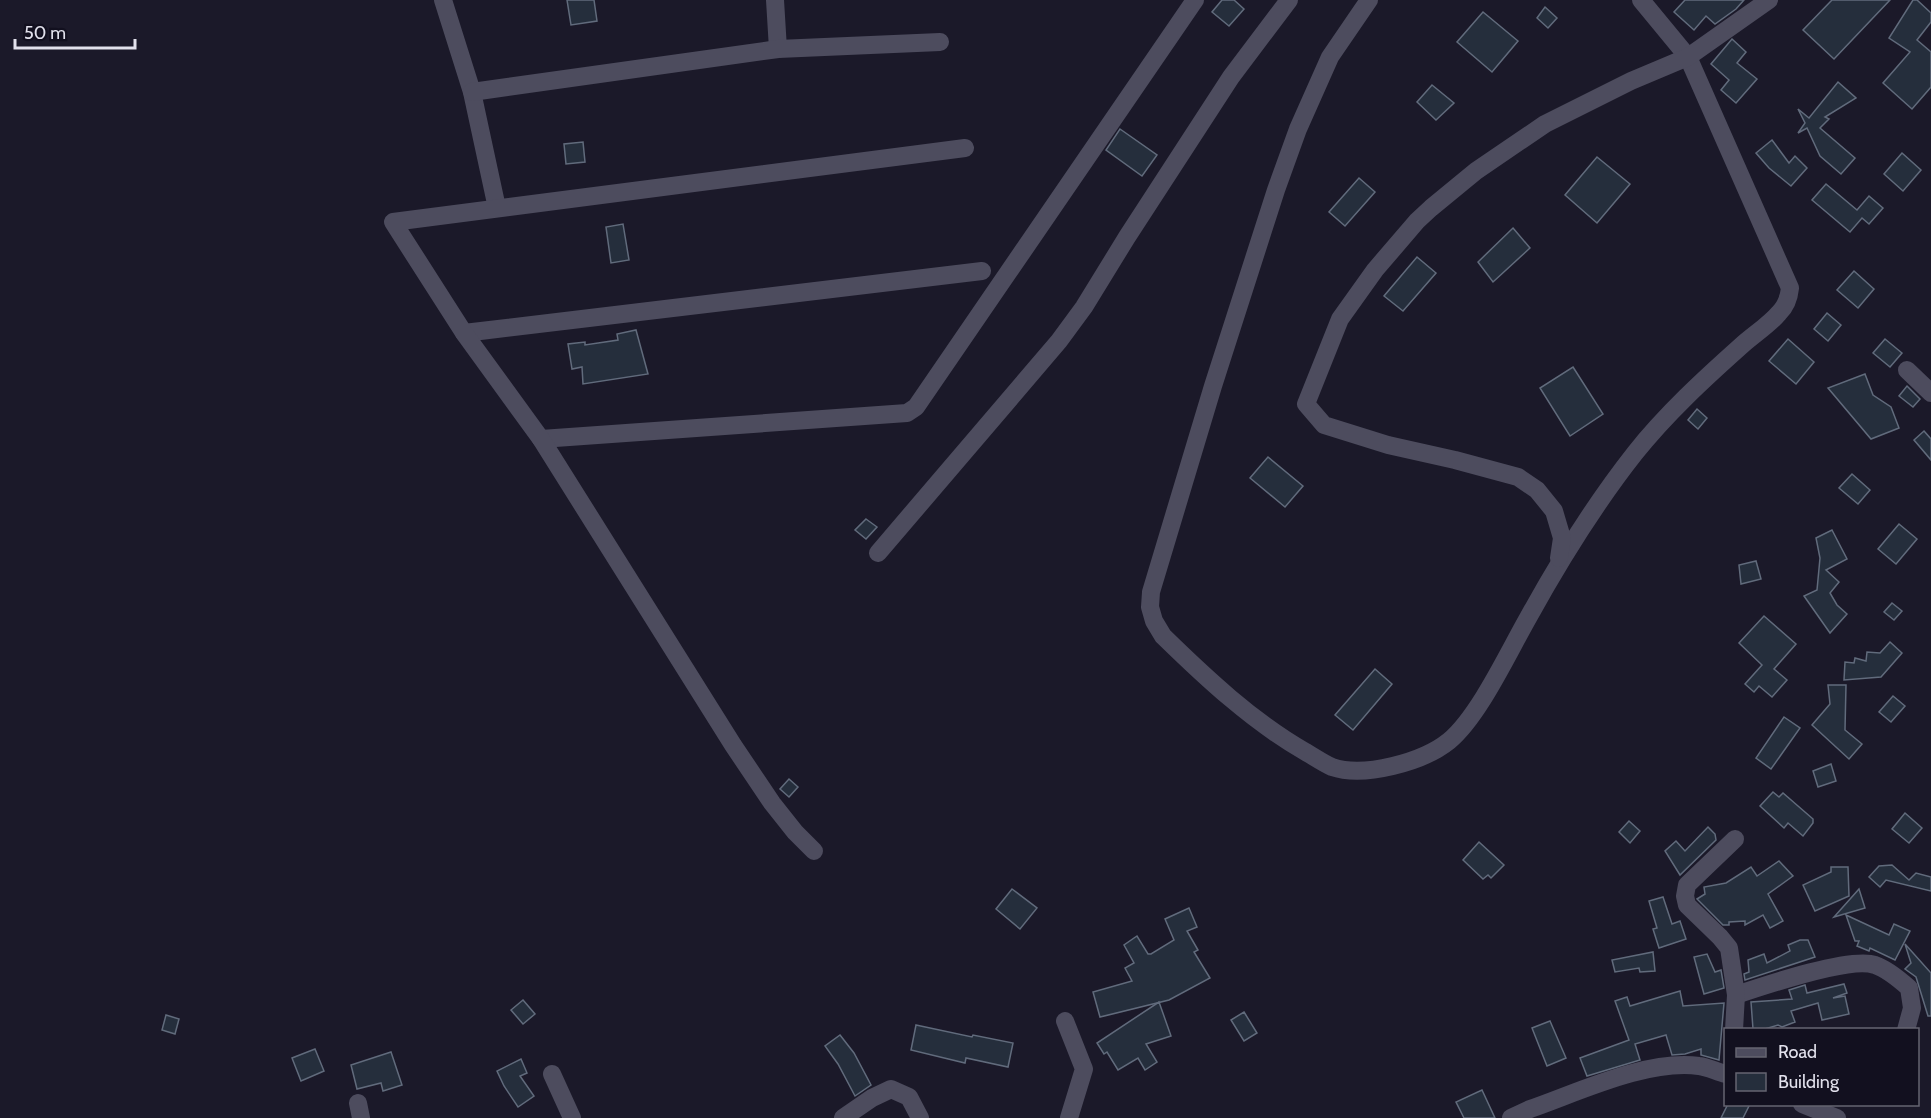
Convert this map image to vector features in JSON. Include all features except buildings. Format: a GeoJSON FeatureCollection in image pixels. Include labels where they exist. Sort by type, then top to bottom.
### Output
{"type":"FeatureCollection","features":[{"type":"Feature","properties":{"kind":"street"},"geometry":{"type":"LineString","coordinates":[[443,0],[472,92],[497,208]]}},
{"type":"Feature","properties":{"kind":"street"},"geometry":{"type":"LineString","coordinates":[[775,0],[778,49]]}},
{"type":"Feature","properties":{"kind":"street"},"geometry":{"type":"LineString","coordinates":[[541,439],[907,412],[916,407],[1195,0]]}},
{"type":"Feature","properties":{"kind":"street"},"geometry":{"type":"LineString","coordinates":[[878,553],[1059,341],[1084,307],[1231,77],[1289,0]]}},
{"type":"Feature","properties":{"kind":"street"},"geometry":{"type":"LineString","coordinates":[[1369,0],[1330,57],[1298,129],[1276,190],[1159,561],[1151,592],[1150,607],[1154,621],[1163,636],[1251,716],[1278,736],[1332,767],[1366,772],[1427,753],[1449,741],[1482,699],[1558,565],[1604,492],[1655,428],[1779,313],[1789,298],[1790,288],[1688,57],[1641,0]]}},
{"type":"Feature","properties":{"kind":"street"},"geometry":{"type":"LineString","coordinates":[[1558,565],[1562,538],[1554,512],[1537,490],[1518,477],[1388,445],[1324,425],[1306,404],[1340,319],[1375,270],[1431,208],[1476,171],[1545,124],[1631,81],[1688,57],[1769,0]]}},
{"type":"Feature","properties":{"kind":"street"},"geometry":{"type":"LineString","coordinates":[[472,92],[778,49],[940,42]]}},
{"type":"Feature","properties":{"kind":"street"},"geometry":{"type":"LineString","coordinates":[[814,851],[772,803],[541,439],[464,333],[393,222],[965,148]]}},
{"type":"Feature","properties":{"kind":"street"},"geometry":{"type":"LineString","coordinates":[[464,333],[982,271]]}},
{"type":"Feature","properties":{"kind":"street"},"geometry":{"type":"LineString","coordinates":[[1907,370],[1931,393]]}},
{"type":"Feature","properties":{"kind":"street"},"geometry":{"type":"LineString","coordinates":[[1734,1028],[1736,995],[1729,948],[1686,905],[1685,896],[1687,885],[1735,839]]}},
{"type":"Feature","properties":{"kind":"street"},"geometry":{"type":"LineString","coordinates":[[1736,995],[1794,977],[1860,962],[1876,965],[1910,988],[1912,1008],[1906,1028]]}},
{"type":"Feature","properties":{"kind":"street"},"geometry":{"type":"LineString","coordinates":[[1065,1021],[1084,1069],[1069,1118]]}},
{"type":"Feature","properties":{"kind":"street"},"geometry":{"type":"LineString","coordinates":[[1511,1118],[1647,1069],[1676,1065],[1701,1066],[1724,1074]]}},
{"type":"Feature","properties":{"kind":"street"},"geometry":{"type":"LineString","coordinates":[[552,1074],[572,1118]]}},
{"type":"Feature","properties":{"kind":"street"},"geometry":{"type":"LineString","coordinates":[[843,1118],[872,1098],[891,1089],[909,1096],[920,1118]]}},
{"type":"Feature","properties":{"kind":"street"},"geometry":{"type":"LineString","coordinates":[[1807,1106],[1837,1118]]}}]}
